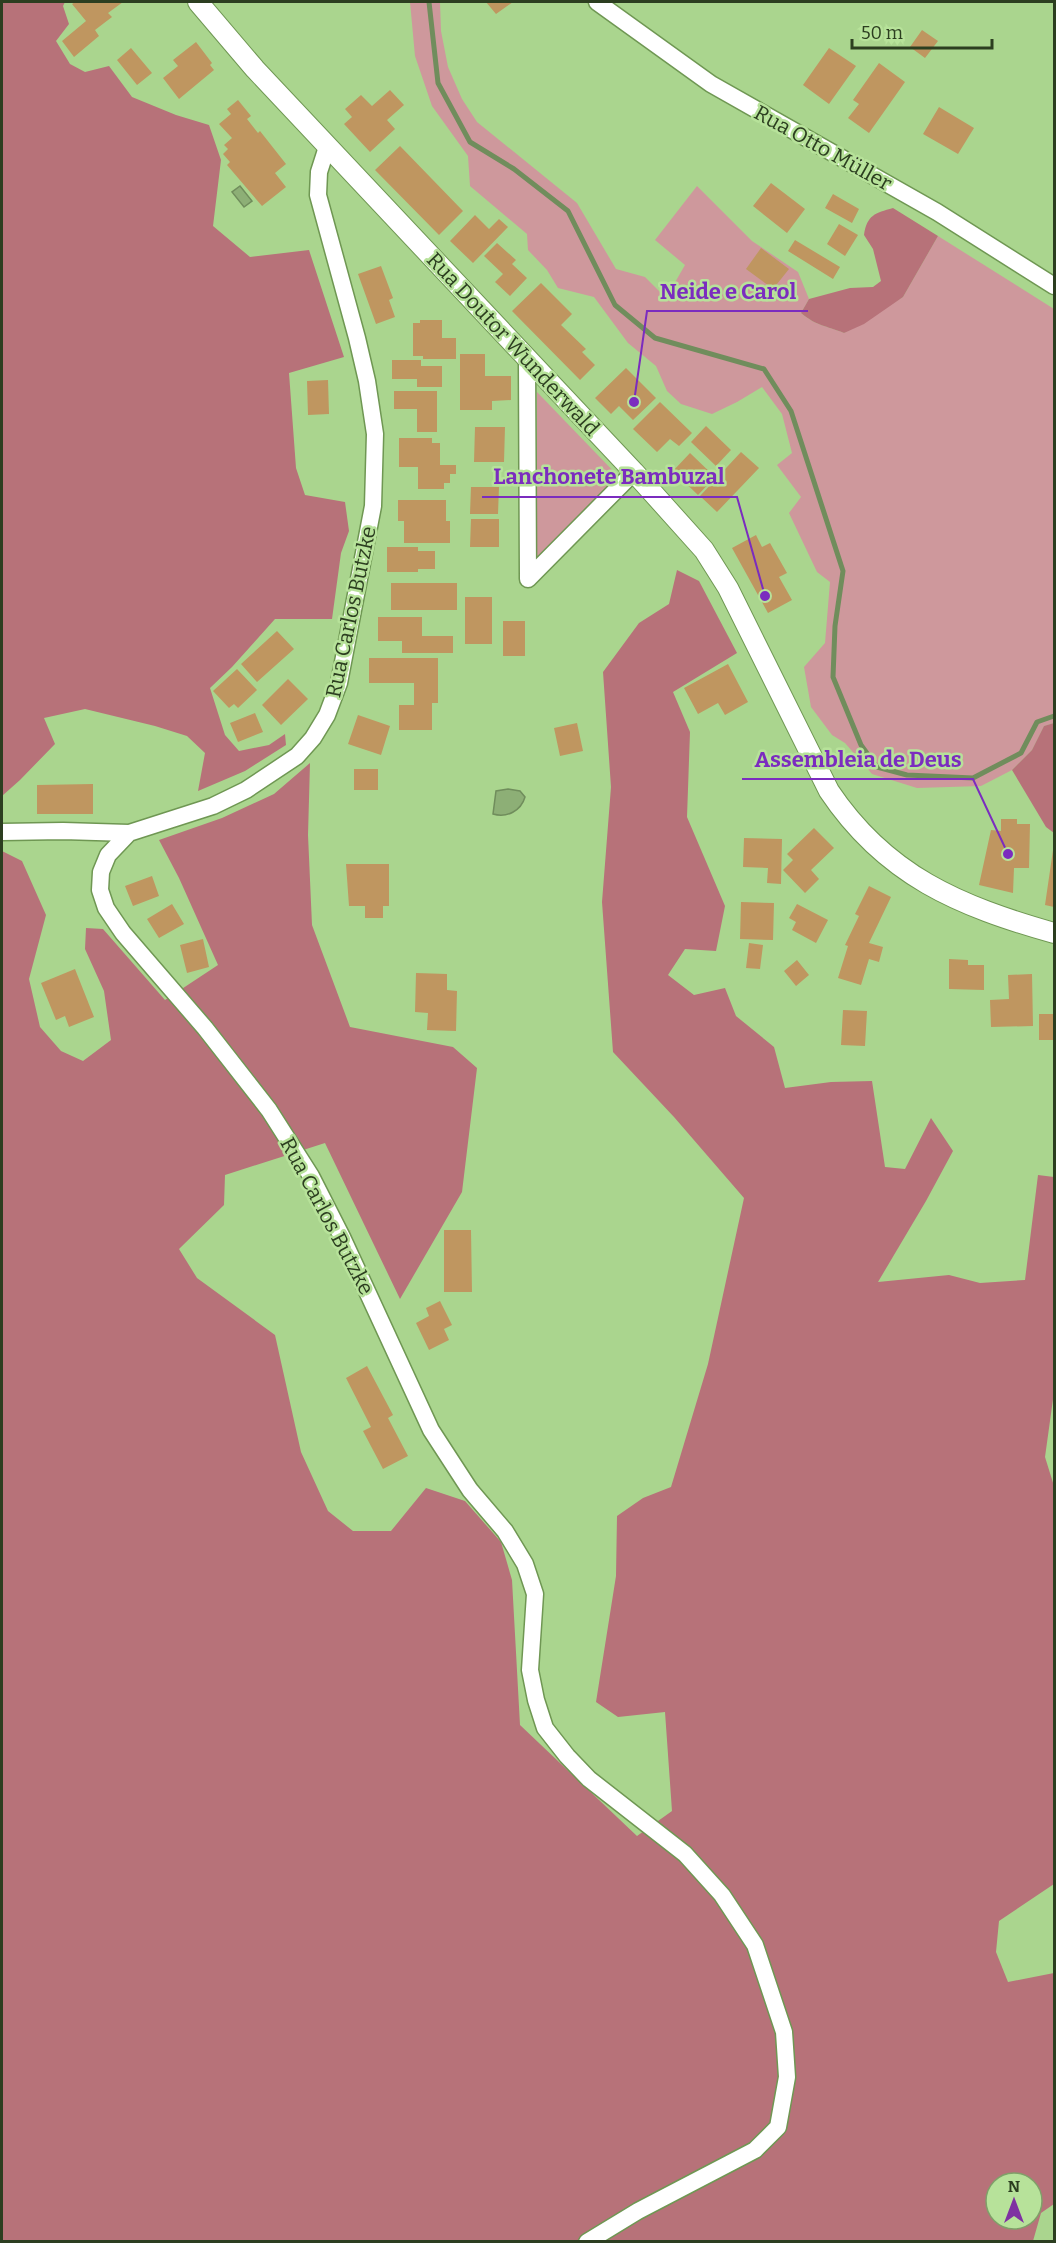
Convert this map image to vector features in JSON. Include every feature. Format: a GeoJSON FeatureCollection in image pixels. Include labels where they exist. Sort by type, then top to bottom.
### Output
{"type":"FeatureCollection","features":[{"type":"Feature","properties":{"kind":"street","name":"Rua Doutor Wunderwald"},"geometry":{"type":"LineString","coordinates":[[198,2],[255,69],[327,147],[684,526],[718,569],[829,791],[845,815],[870,843],[922,882],[961,902],[1009,920],[1054,933]]}},
{"type":"Feature","properties":{"kind":"street","name":"Rua Otto Müller"},"geometry":{"type":"LineString","coordinates":[[597,2],[711,84],[938,212],[1054,286]]}},
{"type":"Feature","properties":{"kind":"street","name":"Rua Carlos Butzke"},"geometry":{"type":"LineString","coordinates":[[327,147],[319,172],[318,195],[367,381],[376,444],[373,506],[339,683],[327,715],[313,738],[297,756],[246,790],[213,806],[129,833],[108,855],[101,872],[100,890],[106,908],[123,933],[205,1028],[268,1110],[311,1176],[431,1430],[470,1490],[505,1531],[525,1564],[535,1594],[530,1670],[545,1728],[589,1779],[685,1854],[722,1895],[755,1945],[784,2032],[787,2078],[778,2127],[755,2150],[638,2211],[587,2241]]}},
{"type":"Feature","properties":{"kind":"street"},"geometry":{"type":"LineString","coordinates":[[527,360],[528,579],[634,472]]}},
{"type":"Feature","properties":{"kind":"street"},"geometry":{"type":"LineString","coordinates":[[2,832],[129,833]]}},
{"type":"Feature","properties":{"kind":"shaded area"},"geometry":{"type":"Polygon","coordinates":[[[2,2],[65,2],[63,6],[69,24],[56,41],[70,64],[85,72],[109,66],[132,97],[176,115],[209,125],[221,160],[213,226],[250,257],[309,250],[344,357],[289,373],[296,468],[305,495],[345,502],[349,531],[341,553],[332,619],[275,619],[210,688],[225,735],[239,751],[269,745],[285,734],[286,745],[245,771],[198,791],[205,753],[187,736],[85,709],[44,718],[55,744],[2,796],[2,2]]]}},
{"type":"Feature","properties":{"kind":"shaded area"},"geometry":{"type":"Polygon","coordinates":[[[410,2],[440,2],[441,31],[448,67],[462,99],[477,122],[577,203],[616,269],[645,277],[666,298],[685,265],[655,240],[697,186],[752,241],[798,272],[809,299],[801,313],[817,323],[844,333],[903,297],[938,236],[1054,309],[1054,723],[1044,726],[1032,750],[1012,770],[981,786],[917,788],[872,774],[845,743],[832,735],[811,707],[804,667],[825,643],[830,582],[817,572],[789,513],[801,497],[777,465],[792,453],[782,414],[762,387],[712,414],[681,404],[667,391],[656,366],[628,343],[594,297],[558,288],[547,270],[528,250],[527,234],[470,186],[468,156],[432,106],[415,56],[410,2]]]}},
{"type":"Feature","properties":{"kind":"shaded area"},"geometry":{"type":"Polygon","coordinates":[[[240,186],[252,201],[244,207],[232,192],[240,186]]]}},
{"type":"Feature","properties":{"kind":"shaded area"},"geometry":{"type":"Polygon","coordinates":[[[893,208],[938,236],[903,297],[864,324],[844,333],[807,318],[801,313],[809,299],[850,288],[873,287],[881,281],[873,249],[864,235],[867,223],[873,216],[893,208]]]}},
{"type":"Feature","properties":{"kind":"shaded area"},"geometry":{"type":"Polygon","coordinates":[[[537,392],[618,476],[537,558],[537,392]]]}},
{"type":"Feature","properties":{"kind":"shaded area"},"geometry":{"type":"Polygon","coordinates":[[[677,570],[699,581],[737,653],[673,692],[690,732],[687,817],[725,906],[716,951],[685,949],[668,975],[694,995],[725,988],[736,1016],[774,1047],[785,1088],[831,1082],[872,1081],[885,1167],[905,1169],[931,1118],[953,1151],[878,1282],[949,1275],[980,1283],[1025,1280],[1038,1175],[1054,1177],[1054,1392],[1045,1457],[1054,1486],[1054,1884],[999,1921],[996,1952],[1008,1982],[1054,1973],[1054,2204],[1044,2211],[1044,2171],[984,2171],[984,2231],[1036,2231],[1033,2241],[2,2241],[2,851],[22,861],[46,915],[29,979],[40,1027],[61,1051],[83,1061],[111,1040],[104,991],[85,949],[86,928],[103,929],[165,1000],[218,965],[179,878],[159,840],[222,818],[274,794],[310,763],[308,835],[312,925],[350,1027],[453,1047],[477,1068],[462,1192],[400,1299],[325,1143],[225,1175],[224,1205],[179,1249],[197,1278],[275,1335],[301,1452],[328,1511],[353,1531],[391,1531],[426,1488],[465,1501],[501,1542],[512,1580],[520,1725],[637,1836],[672,1811],[665,1712],[618,1717],[596,1702],[616,1576],[617,1516],[643,1498],[671,1487],[708,1364],[744,1198],[674,1117],[613,1052],[602,902],[611,787],[603,672],[639,623],[669,604],[677,570]]]}},
{"type":"Feature","properties":{"kind":"shaded area"},"geometry":{"type":"Polygon","coordinates":[[[1054,723],[1054,833],[1046,827],[1012,770],[1032,750],[1044,726],[1054,723]]]}},
{"type":"Feature","properties":{"kind":"shaded area"},"geometry":{"type":"Polygon","coordinates":[[[508,789],[520,791],[525,797],[523,802],[517,810],[508,814],[493,814],[496,791],[508,789]]]}},
{"type":"Feature","properties":{"kind":"building"},"geometry":{"type":"Polygon","coordinates":[[[75,2],[123,2],[108,13],[112,17],[95,30],[99,36],[74,57],[62,41],[86,21],[72,4],[75,2]]]}},
{"type":"Feature","properties":{"kind":"building"},"geometry":{"type":"Polygon","coordinates":[[[486,2],[513,2],[496,14],[486,2]]]}},
{"type":"Feature","properties":{"kind":"building"},"geometry":{"type":"Polygon","coordinates":[[[922,30],[938,41],[925,58],[910,47],[922,30]]]}},
{"type":"Feature","properties":{"kind":"building"},"geometry":{"type":"Polygon","coordinates":[[[196,42],[212,63],[210,65],[214,70],[179,99],[163,78],[178,66],[173,60],[196,42]]]}},
{"type":"Feature","properties":{"kind":"building"},"geometry":{"type":"Polygon","coordinates":[[[131,48],[152,73],[137,85],[117,60],[131,48]]]}},
{"type":"Feature","properties":{"kind":"building"},"geometry":{"type":"Polygon","coordinates":[[[829,48],[856,66],[829,104],[803,85],[829,48]]]}},
{"type":"Feature","properties":{"kind":"building"},"geometry":{"type":"Polygon","coordinates":[[[879,63],[905,82],[869,133],[848,118],[859,104],[853,100],[879,63]]]}},
{"type":"Feature","properties":{"kind":"building"},"geometry":{"type":"Polygon","coordinates":[[[390,90],[404,105],[387,120],[395,129],[370,152],[344,124],[352,117],[345,109],[361,95],[372,106],[390,90]]]}},
{"type":"Feature","properties":{"kind":"building"},"geometry":{"type":"Polygon","coordinates":[[[238,100],[251,116],[247,119],[258,133],[260,131],[286,164],[275,173],[286,187],[262,206],[227,165],[230,162],[223,154],[228,149],[224,145],[232,138],[219,124],[231,114],[227,109],[238,100]]]}},
{"type":"Feature","properties":{"kind":"building"},"geometry":{"type":"Polygon","coordinates":[[[939,107],[974,128],[958,154],[923,134],[939,107]]]}},
{"type":"Feature","properties":{"kind":"building"},"geometry":{"type":"Polygon","coordinates":[[[400,146],[463,211],[439,235],[375,170],[400,146]]]}},
{"type":"Feature","properties":{"kind":"building"},"geometry":{"type":"Polygon","coordinates":[[[771,183],[805,209],[787,233],[753,206],[771,183]]]}},
{"type":"Feature","properties":{"kind":"building"},"geometry":{"type":"Polygon","coordinates":[[[833,194],[859,209],[852,223],[825,208],[833,194]]]}},
{"type":"Feature","properties":{"kind":"building"},"geometry":{"type":"Polygon","coordinates":[[[475,215],[489,229],[499,219],[508,227],[473,263],[450,241],[475,215]]]}},
{"type":"Feature","properties":{"kind":"building"},"geometry":{"type":"Polygon","coordinates":[[[839,224],[858,235],[845,256],[827,244],[839,224]]]}},
{"type":"Feature","properties":{"kind":"building"},"geometry":{"type":"Polygon","coordinates":[[[795,240],[840,267],[833,279],[788,251],[795,240]]]}},
{"type":"Feature","properties":{"kind":"building"},"geometry":{"type":"Polygon","coordinates":[[[497,243],[516,260],[512,264],[527,278],[510,296],[495,282],[503,274],[484,256],[497,243]]]}},
{"type":"Feature","properties":{"kind":"building"},"geometry":{"type":"Polygon","coordinates":[[[761,248],[789,269],[773,289],[746,269],[761,248]]]}},
{"type":"Feature","properties":{"kind":"building"},"geometry":{"type":"Polygon","coordinates":[[[381,266],[393,298],[389,300],[395,317],[376,324],[358,274],[381,266]]]}},
{"type":"Feature","properties":{"kind":"building"},"geometry":{"type":"Polygon","coordinates":[[[541,283],[572,314],[561,325],[586,349],[582,352],[595,365],[580,380],[512,311],[541,283]]]}},
{"type":"Feature","properties":{"kind":"building"},"geometry":{"type":"Polygon","coordinates":[[[420,320],[442,320],[442,338],[456,338],[456,359],[423,359],[423,356],[413,356],[413,323],[420,323],[420,320]]]}},
{"type":"Feature","properties":{"kind":"building"},"geometry":{"type":"Polygon","coordinates":[[[460,354],[485,354],[485,376],[511,376],[511,400],[492,401],[492,410],[460,410],[460,354]]]}},
{"type":"Feature","properties":{"kind":"building"},"geometry":{"type":"Polygon","coordinates":[[[392,360],[421,360],[421,366],[442,366],[442,387],[417,387],[417,379],[392,379],[392,360]]]}},
{"type":"Feature","properties":{"kind":"building"},"geometry":{"type":"Polygon","coordinates":[[[626,368],[656,398],[633,420],[619,406],[611,414],[595,398],[626,368]]]}},
{"type":"Feature","properties":{"kind":"building"},"geometry":{"type":"Polygon","coordinates":[[[328,380],[329,414],[308,415],[307,381],[328,380]]]}},
{"type":"Feature","properties":{"kind":"building"},"geometry":{"type":"Polygon","coordinates":[[[394,391],[437,391],[437,432],[417,432],[417,409],[394,409],[394,391]]]}},
{"type":"Feature","properties":{"kind":"building"},"geometry":{"type":"Polygon","coordinates":[[[660,402],[692,433],[679,446],[670,439],[657,452],[633,429],[660,402]]]}},
{"type":"Feature","properties":{"kind":"building"},"geometry":{"type":"Polygon","coordinates":[[[706,426],[731,450],[716,466],[691,442],[706,426]]]}},
{"type":"Feature","properties":{"kind":"building"},"geometry":{"type":"Polygon","coordinates":[[[475,427],[505,427],[504,462],[474,462],[475,427]]]}},
{"type":"Feature","properties":{"kind":"building"},"geometry":{"type":"Polygon","coordinates":[[[399,438],[432,438],[432,443],[440,443],[440,465],[456,465],[456,474],[450,474],[450,483],[444,483],[444,489],[418,489],[418,467],[399,467],[399,438]]]}},
{"type":"Feature","properties":{"kind":"building"},"geometry":{"type":"Polygon","coordinates":[[[741,452],[759,468],[717,512],[700,496],[741,452]]]}},
{"type":"Feature","properties":{"kind":"building"},"geometry":{"type":"Polygon","coordinates":[[[690,453],[715,477],[698,495],[673,471],[690,453]]]}},
{"type":"Feature","properties":{"kind":"building"},"geometry":{"type":"Polygon","coordinates":[[[471,487],[499,487],[498,514],[470,514],[471,487]]]}},
{"type":"Feature","properties":{"kind":"building"},"geometry":{"type":"Polygon","coordinates":[[[398,500],[446,500],[446,521],[450,521],[450,543],[404,543],[404,521],[398,521],[398,500]]]}},
{"type":"Feature","properties":{"kind":"building"},"geometry":{"type":"Polygon","coordinates":[[[471,519],[499,519],[499,547],[470,547],[471,519]]]}},
{"type":"Feature","properties":{"kind":"building"},"geometry":{"type":"Polygon","coordinates":[[[756,535],[762,547],[770,543],[787,573],[779,577],[792,600],[768,613],[732,548],[756,535]]]}},
{"type":"Feature","properties":{"kind":"building"},"geometry":{"type":"Polygon","coordinates":[[[387,547],[418,547],[418,551],[435,551],[435,569],[418,569],[418,572],[387,572],[387,547]]]}},
{"type":"Feature","properties":{"kind":"building"},"geometry":{"type":"Polygon","coordinates":[[[391,583],[457,583],[457,610],[391,610],[391,583]]]}},
{"type":"Feature","properties":{"kind":"building"},"geometry":{"type":"Polygon","coordinates":[[[465,597],[492,597],[492,644],[465,644],[465,597]]]}},
{"type":"Feature","properties":{"kind":"building"},"geometry":{"type":"Polygon","coordinates":[[[378,617],[422,617],[422,636],[453,636],[453,653],[402,653],[402,641],[378,641],[378,617]]]}},
{"type":"Feature","properties":{"kind":"building"},"geometry":{"type":"Polygon","coordinates":[[[503,621],[525,621],[525,656],[503,656],[503,621]]]}},
{"type":"Feature","properties":{"kind":"building"},"geometry":{"type":"Polygon","coordinates":[[[277,631],[294,649],[257,682],[241,664],[277,631]]]}},
{"type":"Feature","properties":{"kind":"building"},"geometry":{"type":"Polygon","coordinates":[[[369,658],[438,658],[438,703],[432,703],[432,730],[399,730],[399,705],[414,705],[414,683],[369,683],[369,658]]]}},
{"type":"Feature","properties":{"kind":"building"},"geometry":{"type":"Polygon","coordinates":[[[728,664],[748,702],[725,715],[718,703],[698,714],[684,688],[728,664]]]}},
{"type":"Feature","properties":{"kind":"building"},"geometry":{"type":"Polygon","coordinates":[[[237,669],[257,690],[238,708],[234,704],[229,708],[213,691],[237,669]]]}},
{"type":"Feature","properties":{"kind":"building"},"geometry":{"type":"Polygon","coordinates":[[[288,679],[308,699],[281,725],[262,705],[288,679]]]}},
{"type":"Feature","properties":{"kind":"building"},"geometry":{"type":"Polygon","coordinates":[[[255,713],[263,732],[238,742],[230,723],[255,713]]]}},
{"type":"Feature","properties":{"kind":"building"},"geometry":{"type":"Polygon","coordinates":[[[358,715],[390,726],[381,755],[348,744],[358,715]]]}},
{"type":"Feature","properties":{"kind":"building"},"geometry":{"type":"Polygon","coordinates":[[[577,723],[583,751],[560,756],[554,728],[577,723]]]}},
{"type":"Feature","properties":{"kind":"building"},"geometry":{"type":"Polygon","coordinates":[[[354,769],[378,769],[378,790],[354,790],[354,769]]]}},
{"type":"Feature","properties":{"kind":"building"},"geometry":{"type":"Polygon","coordinates":[[[93,784],[93,814],[37,814],[37,785],[93,784]]]}},
{"type":"Feature","properties":{"kind":"building"},"geometry":{"type":"Polygon","coordinates":[[[1001,819],[1017,819],[1017,824],[1030,824],[1029,868],[1014,868],[1013,893],[979,885],[991,830],[1001,831],[1001,819]]]}},
{"type":"Feature","properties":{"kind":"building"},"geometry":{"type":"Polygon","coordinates":[[[814,828],[834,848],[811,870],[819,879],[805,893],[783,870],[793,860],[787,854],[814,828]]]}},
{"type":"Feature","properties":{"kind":"building"},"geometry":{"type":"Polygon","coordinates":[[[744,838],[782,839],[781,884],[767,883],[768,868],[743,867],[744,838]]]}},
{"type":"Feature","properties":{"kind":"building"},"geometry":{"type":"Polygon","coordinates":[[[1054,850],[1054,907],[1045,905],[1054,850]]]}},
{"type":"Feature","properties":{"kind":"building"},"geometry":{"type":"Polygon","coordinates":[[[346,864],[389,864],[389,906],[383,906],[383,918],[365,918],[365,906],[349,906],[346,864]]]}},
{"type":"Feature","properties":{"kind":"building"},"geometry":{"type":"Polygon","coordinates":[[[152,876],[159,896],[133,906],[125,886],[152,876]]]}},
{"type":"Feature","properties":{"kind":"building"},"geometry":{"type":"Polygon","coordinates":[[[869,886],[891,897],[869,943],[883,947],[879,962],[869,959],[861,985],[838,978],[848,946],[845,945],[859,916],[855,914],[869,886]]]}},
{"type":"Feature","properties":{"kind":"building"},"geometry":{"type":"Polygon","coordinates":[[[741,902],[774,903],[773,940],[740,939],[741,902]]]}},
{"type":"Feature","properties":{"kind":"building"},"geometry":{"type":"Polygon","coordinates":[[[172,904],[184,924],[159,938],[147,919],[172,904]]]}},
{"type":"Feature","properties":{"kind":"building"},"geometry":{"type":"Polygon","coordinates":[[[797,904],[828,920],[816,943],[792,930],[796,922],[789,918],[797,904]]]}},
{"type":"Feature","properties":{"kind":"building"},"geometry":{"type":"Polygon","coordinates":[[[203,939],[209,967],[187,973],[180,945],[203,939]]]}},
{"type":"Feature","properties":{"kind":"building"},"geometry":{"type":"Polygon","coordinates":[[[749,943],[763,945],[760,969],[746,968],[749,943]]]}},
{"type":"Feature","properties":{"kind":"building"},"geometry":{"type":"Polygon","coordinates":[[[949,959],[968,960],[968,965],[984,965],[984,990],[949,989],[949,959]]]}},
{"type":"Feature","properties":{"kind":"building"},"geometry":{"type":"Polygon","coordinates":[[[797,960],[809,975],[796,986],[784,971],[797,960]]]}},
{"type":"Feature","properties":{"kind":"building"},"geometry":{"type":"Polygon","coordinates":[[[75,969],[94,1017],[69,1027],[65,1016],[56,1020],[41,983],[75,969]]]}},
{"type":"Feature","properties":{"kind":"building"},"geometry":{"type":"Polygon","coordinates":[[[416,973],[447,974],[447,990],[457,991],[456,1031],[427,1030],[428,1013],[415,1012],[416,973]]]}},
{"type":"Feature","properties":{"kind":"building"},"geometry":{"type":"Polygon","coordinates":[[[1032,974],[1033,1026],[991,1027],[990,1000],[1009,999],[1008,975],[1032,974]]]}},
{"type":"Feature","properties":{"kind":"building"},"geometry":{"type":"Polygon","coordinates":[[[843,1010],[867,1011],[865,1046],[841,1045],[843,1010]]]}},
{"type":"Feature","properties":{"kind":"building"},"geometry":{"type":"Polygon","coordinates":[[[1039,1014],[1054,1014],[1054,1040],[1039,1040],[1039,1014]]]}},
{"type":"Feature","properties":{"kind":"building"},"geometry":{"type":"Polygon","coordinates":[[[444,1230],[471,1230],[472,1292],[444,1292],[444,1230]]]}},
{"type":"Feature","properties":{"kind":"building"},"geometry":{"type":"Polygon","coordinates":[[[440,1301],[452,1325],[444,1329],[449,1340],[429,1350],[416,1323],[429,1316],[426,1308],[440,1301]]]}},
{"type":"Feature","properties":{"kind":"building"},"geometry":{"type":"Polygon","coordinates":[[[367,1366],[393,1415],[388,1418],[408,1456],[383,1469],[363,1431],[371,1427],[346,1378],[367,1366]]]}},
{"type":"Feature","properties":{"kind":"waterway"},"geometry":{"type":"LineString","coordinates":[[429,2],[438,83],[470,142],[514,169],[568,211],[615,305],[655,338],[764,369],[791,411],[843,571],[835,626],[833,677],[861,745],[877,767],[907,775],[973,778],[1021,753],[1037,722],[1054,716]]}},
{"type":"Feature","properties":{"kind":"place","name":"Neide e Carol"},"geometry":{"type":"Point","coordinates":[634,402]}},
{"type":"Feature","properties":{"kind":"place","name":"Lanchonete Bambuzal"},"geometry":{"type":"Point","coordinates":[765,596]}},
{"type":"Feature","properties":{"kind":"place","name":"Assembleia de Deus"},"geometry":{"type":"Point","coordinates":[1008,854]}}]}
